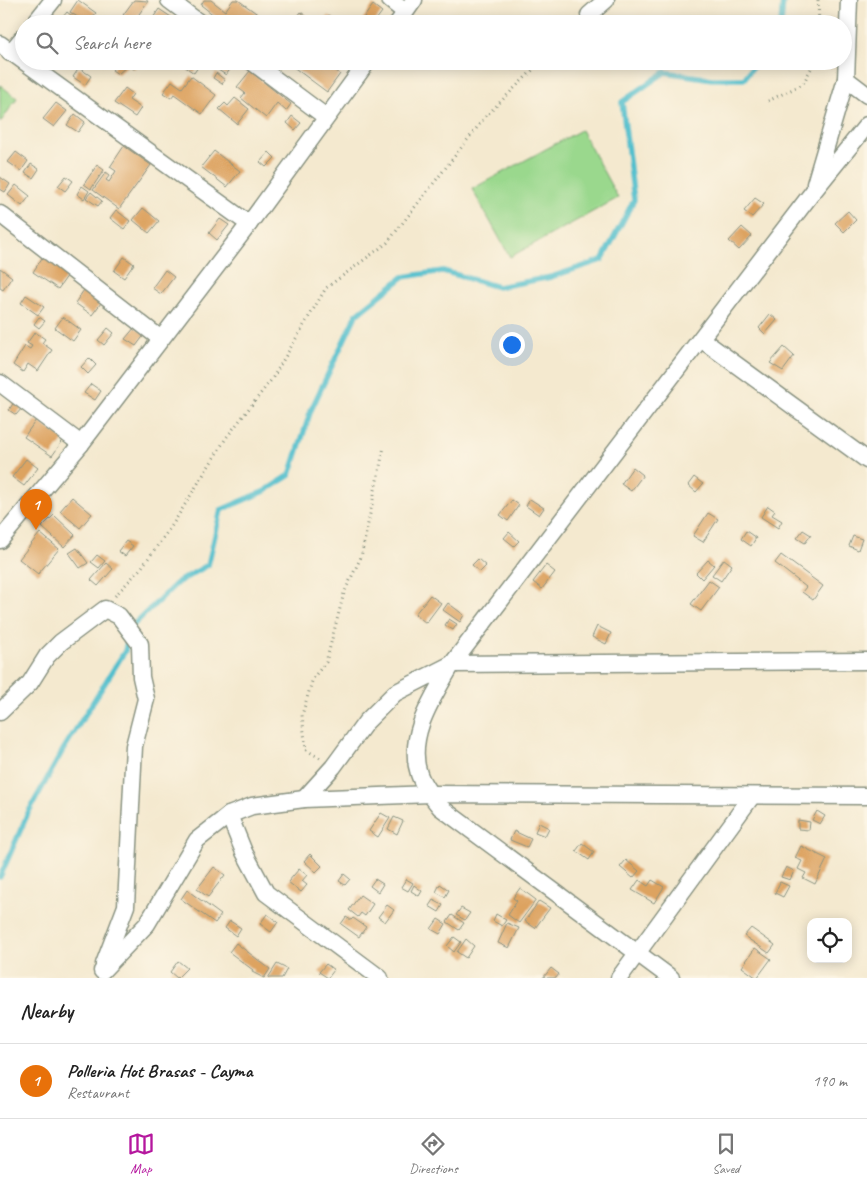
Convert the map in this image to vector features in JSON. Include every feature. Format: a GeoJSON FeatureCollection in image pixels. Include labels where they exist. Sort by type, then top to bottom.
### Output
{"type":"FeatureCollection","features":[{"type":"Feature","properties":{"kind":"street"},"geometry":{"type":"LineString","coordinates":[[41,15],[53,0]]}},
{"type":"Feature","properties":{"kind":"street"},"geometry":{"type":"LineString","coordinates":[[169,0],[189,15]]}},
{"type":"Feature","properties":{"kind":"street"},"geometry":{"type":"LineString","coordinates":[[390,0],[405,12]]}},
{"type":"Feature","properties":{"kind":"street"},"geometry":{"type":"LineString","coordinates":[[589,15],[606,0]]}},
{"type":"Feature","properties":{"kind":"street"},"geometry":{"type":"LineString","coordinates":[[848,15],[849,0]]}},
{"type":"Feature","properties":{"kind":"street"},"geometry":{"type":"LineString","coordinates":[[36,70],[249,224]]}},
{"type":"Feature","properties":{"kind":"street"},"geometry":{"type":"LineString","coordinates":[[263,70],[326,117]]}},
{"type":"Feature","properties":{"kind":"street"},"geometry":{"type":"LineString","coordinates":[[0,540],[81,444],[249,224],[361,70]]}},
{"type":"Feature","properties":{"kind":"street"},"geometry":{"type":"LineString","coordinates":[[812,193],[846,79],[846,70]]}},
{"type":"Feature","properties":{"kind":"street"},"geometry":{"type":"LineString","coordinates":[[846,79],[867,95]]}},
{"type":"Feature","properties":{"kind":"street"},"geometry":{"type":"LineString","coordinates":[[671,978],[440,807],[430,794],[419,773],[416,746],[424,714],[452,664],[812,193],[867,125]]}},
{"type":"Feature","properties":{"kind":"street"},"geometry":{"type":"LineString","coordinates":[[0,214],[161,339]]}},
{"type":"Feature","properties":{"kind":"street"},"geometry":{"type":"LineString","coordinates":[[701,339],[867,460]]}},
{"type":"Feature","properties":{"kind":"street"},"geometry":{"type":"LineString","coordinates":[[0,383],[81,444]]}},
{"type":"Feature","properties":{"kind":"street"},"geometry":{"type":"LineString","coordinates":[[0,712],[30,683],[47,656],[61,642],[105,609],[119,616],[140,644],[141,677],[146,699],[134,746],[126,906],[103,974]]}},
{"type":"Feature","properties":{"kind":"street"},"geometry":{"type":"LineString","coordinates":[[304,798],[333,767],[366,722],[396,693],[452,664],[867,661]]}},
{"type":"Feature","properties":{"kind":"street"},"geometry":{"type":"LineString","coordinates":[[103,974],[147,924],[197,840],[229,815],[252,806],[304,798],[430,794],[867,796]]}},
{"type":"Feature","properties":{"kind":"street"},"geometry":{"type":"LineString","coordinates":[[619,978],[752,796]]}},
{"type":"Feature","properties":{"kind":"street"},"geometry":{"type":"LineString","coordinates":[[229,815],[244,852],[266,893],[380,978]]}},
{"type":"Feature","properties":{"kind":"path"},"geometry":{"type":"LineString","coordinates":[[818,0],[819,15]]}},
{"type":"Feature","properties":{"kind":"path"},"geometry":{"type":"LineString","coordinates":[[105,609],[114,596],[142,567],[174,524],[226,438],[272,378],[326,288],[387,243],[486,116],[533,70]]}},
{"type":"Feature","properties":{"kind":"path"},"geometry":{"type":"LineString","coordinates":[[768,101],[803,84],[810,70]]}},
{"type":"Feature","properties":{"kind":"path"},"geometry":{"type":"LineString","coordinates":[[333,767],[306,750],[302,715],[312,678],[326,662],[344,593],[361,557],[384,447]]}},
{"type":"Feature","properties":{"kind":"green space"},"geometry":{"type":"Polygon","coordinates":[[[0,85],[17,98],[0,123],[0,85]]]}},
{"type":"Feature","properties":{"kind":"green space"},"geometry":{"type":"Polygon","coordinates":[[[581,130],[618,198],[510,257],[472,189],[581,130]]]}},
{"type":"Feature","properties":{"kind":"building"},"geometry":{"type":"Polygon","coordinates":[[[78,0],[96,13],[95,15],[74,15],[70,12],[78,0]]]}},
{"type":"Feature","properties":{"kind":"building"},"geometry":{"type":"Polygon","coordinates":[[[134,0],[148,1],[138,15],[123,15],[134,0]]]}},
{"type":"Feature","properties":{"kind":"building"},"geometry":{"type":"Polygon","coordinates":[[[204,0],[211,0],[225,11],[233,0],[238,0],[259,15],[214,15],[201,5],[204,0]]]}},
{"type":"Feature","properties":{"kind":"building"},"geometry":{"type":"Polygon","coordinates":[[[373,5],[382,12],[380,15],[366,15],[373,5]]]}},
{"type":"Feature","properties":{"kind":"building"},"geometry":{"type":"Polygon","coordinates":[[[159,9],[168,15],[155,15],[159,9]]]}},
{"type":"Feature","properties":{"kind":"building"},"geometry":{"type":"Polygon","coordinates":[[[78,70],[82,70],[91,76],[85,85],[73,77],[78,70]]]}},
{"type":"Feature","properties":{"kind":"building"},"geometry":{"type":"Polygon","coordinates":[[[112,70],[122,70],[118,74],[112,70]]]}},
{"type":"Feature","properties":{"kind":"building"},"geometry":{"type":"Polygon","coordinates":[[[218,70],[230,70],[226,75],[218,70]]]}},
{"type":"Feature","properties":{"kind":"building"},"geometry":{"type":"Polygon","coordinates":[[[297,70],[335,70],[340,74],[327,92],[297,70]]]}},
{"type":"Feature","properties":{"kind":"building"},"geometry":{"type":"Polygon","coordinates":[[[250,71],[291,104],[286,111],[277,103],[266,118],[241,98],[245,93],[237,87],[250,71]]]}},
{"type":"Feature","properties":{"kind":"building"},"geometry":{"type":"Polygon","coordinates":[[[216,73],[225,80],[222,84],[213,78],[216,73]]]}},
{"type":"Feature","properties":{"kind":"building"},"geometry":{"type":"Polygon","coordinates":[[[191,76],[216,95],[202,114],[174,94],[171,98],[163,93],[172,81],[182,88],[191,76]]]}},
{"type":"Feature","properties":{"kind":"building"},"geometry":{"type":"Polygon","coordinates":[[[125,88],[133,94],[129,100],[141,108],[135,117],[114,103],[125,88]]]}},
{"type":"Feature","properties":{"kind":"building"},"geometry":{"type":"Polygon","coordinates":[[[235,98],[249,109],[237,124],[219,109],[225,103],[228,106],[235,98]]]}},
{"type":"Feature","properties":{"kind":"building"},"geometry":{"type":"Polygon","coordinates":[[[56,103],[67,111],[54,127],[43,119],[56,103]]]}},
{"type":"Feature","properties":{"kind":"building"},"geometry":{"type":"Polygon","coordinates":[[[75,114],[85,122],[78,132],[67,125],[75,114]]]}},
{"type":"Feature","properties":{"kind":"building"},"geometry":{"type":"Polygon","coordinates":[[[292,116],[301,123],[295,130],[287,123],[292,116]]]}},
{"type":"Feature","properties":{"kind":"building"},"geometry":{"type":"Polygon","coordinates":[[[124,146],[151,165],[119,209],[93,190],[106,172],[110,175],[106,180],[109,182],[116,171],[110,167],[124,146]]]}},
{"type":"Feature","properties":{"kind":"building"},"geometry":{"type":"Polygon","coordinates":[[[214,151],[240,171],[227,187],[201,167],[214,151]]]}},
{"type":"Feature","properties":{"kind":"building"},"geometry":{"type":"Polygon","coordinates":[[[16,152],[28,161],[21,171],[8,162],[16,152]]]}},
{"type":"Feature","properties":{"kind":"building"},"geometry":{"type":"Polygon","coordinates":[[[269,152],[275,158],[266,167],[260,162],[269,152]]]}},
{"type":"Feature","properties":{"kind":"building"},"geometry":{"type":"Polygon","coordinates":[[[31,164],[39,169],[33,178],[25,173],[31,164]]]}},
{"type":"Feature","properties":{"kind":"building"},"geometry":{"type":"Polygon","coordinates":[[[97,165],[104,170],[91,189],[84,184],[97,165]]]}},
{"type":"Feature","properties":{"kind":"building"},"geometry":{"type":"Polygon","coordinates":[[[66,176],[73,181],[65,191],[58,186],[66,176]]]}},
{"type":"Feature","properties":{"kind":"building"},"geometry":{"type":"Polygon","coordinates":[[[0,177],[10,184],[5,192],[0,189],[0,177]]]}},
{"type":"Feature","properties":{"kind":"building"},"geometry":{"type":"Polygon","coordinates":[[[16,185],[30,196],[22,206],[8,195],[16,185]]]}},
{"type":"Feature","properties":{"kind":"building"},"geometry":{"type":"Polygon","coordinates":[[[82,186],[89,191],[84,199],[77,194],[82,186]]]}},
{"type":"Feature","properties":{"kind":"building"},"geometry":{"type":"Polygon","coordinates":[[[91,192],[102,201],[98,206],[86,198],[91,192]]]}},
{"type":"Feature","properties":{"kind":"building"},"geometry":{"type":"Polygon","coordinates":[[[755,198],[764,204],[752,217],[744,211],[755,198]]]}},
{"type":"Feature","properties":{"kind":"building"},"geometry":{"type":"Polygon","coordinates":[[[143,208],[159,221],[149,233],[133,220],[143,208]]]}},
{"type":"Feature","properties":{"kind":"building"},"geometry":{"type":"Polygon","coordinates":[[[116,210],[130,221],[124,229],[110,218],[116,210]]]}},
{"type":"Feature","properties":{"kind":"building"},"geometry":{"type":"Polygon","coordinates":[[[848,211],[856,220],[844,232],[835,223],[848,211]]]}},
{"type":"Feature","properties":{"kind":"building"},"geometry":{"type":"Polygon","coordinates":[[[220,219],[229,225],[217,240],[209,233],[220,219]]]}},
{"type":"Feature","properties":{"kind":"building"},"geometry":{"type":"Polygon","coordinates":[[[742,227],[752,236],[739,250],[729,241],[742,227]]]}},
{"type":"Feature","properties":{"kind":"building"},"geometry":{"type":"Polygon","coordinates":[[[44,255],[70,272],[58,289],[33,272],[44,255]]]}},
{"type":"Feature","properties":{"kind":"building"},"geometry":{"type":"Polygon","coordinates":[[[124,257],[134,264],[124,278],[114,271],[124,257]]]}},
{"type":"Feature","properties":{"kind":"building"},"geometry":{"type":"Polygon","coordinates":[[[0,268],[12,277],[3,290],[0,288],[0,268]]]}},
{"type":"Feature","properties":{"kind":"building"},"geometry":{"type":"Polygon","coordinates":[[[165,270],[174,277],[161,294],[152,288],[165,270]]]}},
{"type":"Feature","properties":{"kind":"building"},"geometry":{"type":"Polygon","coordinates":[[[86,287],[104,299],[92,315],[75,303],[86,287]]]}},
{"type":"Feature","properties":{"kind":"building"},"geometry":{"type":"Polygon","coordinates":[[[26,295],[44,307],[38,315],[21,303],[26,295]]]}},
{"type":"Feature","properties":{"kind":"building"},"geometry":{"type":"Polygon","coordinates":[[[770,314],[777,320],[765,334],[759,328],[770,314]]]}},
{"type":"Feature","properties":{"kind":"building"},"geometry":{"type":"Polygon","coordinates":[[[39,317],[45,321],[39,328],[34,324],[39,317]]]}},
{"type":"Feature","properties":{"kind":"building"},"geometry":{"type":"Polygon","coordinates":[[[63,317],[81,330],[73,341],[55,328],[63,317]]]}},
{"type":"Feature","properties":{"kind":"building"},"geometry":{"type":"Polygon","coordinates":[[[135,327],[145,334],[136,346],[125,339],[135,327]]]}},
{"type":"Feature","properties":{"kind":"building"},"geometry":{"type":"Polygon","coordinates":[[[108,328],[114,333],[104,345],[98,340],[108,328]]]}},
{"type":"Feature","properties":{"kind":"building"},"geometry":{"type":"Polygon","coordinates":[[[35,332],[45,339],[42,343],[52,350],[38,371],[28,364],[23,372],[13,365],[25,346],[30,349],[32,346],[27,343],[35,332]]]}},
{"type":"Feature","properties":{"kind":"building"},"geometry":{"type":"Polygon","coordinates":[[[784,347],[794,356],[783,371],[770,363],[784,347]]]}},
{"type":"Feature","properties":{"kind":"building"},"geometry":{"type":"Polygon","coordinates":[[[89,358],[96,365],[88,374],[81,367],[89,358]]]}},
{"type":"Feature","properties":{"kind":"building"},"geometry":{"type":"Polygon","coordinates":[[[91,384],[101,391],[95,400],[84,393],[91,384]]]}},
{"type":"Feature","properties":{"kind":"building"},"geometry":{"type":"Polygon","coordinates":[[[14,402],[22,408],[16,415],[9,410],[14,402]]]}},
{"type":"Feature","properties":{"kind":"building"},"geometry":{"type":"Polygon","coordinates":[[[36,420],[64,439],[52,456],[24,437],[36,420]]]}},
{"type":"Feature","properties":{"kind":"building"},"geometry":{"type":"Polygon","coordinates":[[[26,459],[38,468],[24,486],[12,477],[26,459]]]}},
{"type":"Feature","properties":{"kind":"building"},"geometry":{"type":"Polygon","coordinates":[[[633,467],[643,475],[631,491],[621,484],[633,467]]]}},
{"type":"Feature","properties":{"kind":"building"},"geometry":{"type":"Polygon","coordinates":[[[694,477],[703,484],[696,492],[688,485],[694,477]]]}},
{"type":"Feature","properties":{"kind":"building"},"geometry":{"type":"Polygon","coordinates":[[[72,497],[92,514],[80,528],[60,511],[72,497]]]}},
{"type":"Feature","properties":{"kind":"building"},"geometry":{"type":"Polygon","coordinates":[[[530,499],[544,508],[539,515],[526,506],[530,499]]]}},
{"type":"Feature","properties":{"kind":"building"},"geometry":{"type":"Polygon","coordinates":[[[512,500],[519,505],[508,521],[500,515],[512,500]]]}},
{"type":"Feature","properties":{"kind":"building"},"geometry":{"type":"Polygon","coordinates":[[[768,506],[775,511],[772,515],[782,521],[778,528],[761,517],[768,506]]]}},
{"type":"Feature","properties":{"kind":"building"},"geometry":{"type":"Polygon","coordinates":[[[708,513],[718,519],[703,542],[693,536],[708,513]]]}},
{"type":"Feature","properties":{"kind":"building"},"geometry":{"type":"Polygon","coordinates":[[[54,515],[75,535],[64,547],[42,527],[54,515]]]}},
{"type":"Feature","properties":{"kind":"building"},"geometry":{"type":"Polygon","coordinates":[[[803,530],[811,535],[805,543],[797,538],[803,530]]]}},
{"type":"Feature","properties":{"kind":"building"},"geometry":{"type":"Polygon","coordinates":[[[746,531],[756,538],[751,546],[741,539],[746,531]]]}},
{"type":"Feature","properties":{"kind":"building"},"geometry":{"type":"Polygon","coordinates":[[[509,532],[519,541],[514,546],[504,538],[509,532]]]}},
{"type":"Feature","properties":{"kind":"building"},"geometry":{"type":"Polygon","coordinates":[[[40,533],[59,549],[38,574],[19,559],[40,533]]]}},
{"type":"Feature","properties":{"kind":"building"},"geometry":{"type":"Polygon","coordinates":[[[853,536],[862,539],[858,550],[849,546],[853,536]]]}},
{"type":"Feature","properties":{"kind":"building"},"geometry":{"type":"Polygon","coordinates":[[[126,541],[133,546],[125,556],[118,551],[126,541]]]}},
{"type":"Feature","properties":{"kind":"building"},"geometry":{"type":"Polygon","coordinates":[[[77,548],[88,563],[80,568],[69,553],[77,548]]]}},
{"type":"Feature","properties":{"kind":"building"},"geometry":{"type":"Polygon","coordinates":[[[97,555],[105,561],[99,568],[91,562],[97,555]]]}},
{"type":"Feature","properties":{"kind":"building"},"geometry":{"type":"Polygon","coordinates":[[[781,555],[823,586],[813,600],[802,592],[806,587],[775,563],[781,555]]]}},
{"type":"Feature","properties":{"kind":"building"},"geometry":{"type":"Polygon","coordinates":[[[478,559],[486,566],[480,572],[472,565],[478,559]]]}},
{"type":"Feature","properties":{"kind":"building"},"geometry":{"type":"Polygon","coordinates":[[[724,559],[732,565],[721,581],[712,575],[724,559]]]}},
{"type":"Feature","properties":{"kind":"building"},"geometry":{"type":"Polygon","coordinates":[[[708,560],[714,565],[702,579],[696,573],[708,560]]]}},
{"type":"Feature","properties":{"kind":"building"},"geometry":{"type":"Polygon","coordinates":[[[106,563],[113,569],[98,586],[91,580],[106,563]]]}},
{"type":"Feature","properties":{"kind":"building"},"geometry":{"type":"Polygon","coordinates":[[[546,565],[555,572],[542,589],[533,582],[546,565]]]}},
{"type":"Feature","properties":{"kind":"building"},"geometry":{"type":"Polygon","coordinates":[[[709,580],[719,587],[701,611],[691,604],[709,580]]]}},
{"type":"Feature","properties":{"kind":"building"},"geometry":{"type":"Polygon","coordinates":[[[430,595],[441,603],[426,623],[415,614],[430,595]]]}},
{"type":"Feature","properties":{"kind":"building"},"geometry":{"type":"Polygon","coordinates":[[[448,603],[464,615],[460,622],[443,610],[448,603]]]}},
{"type":"Feature","properties":{"kind":"building"},"geometry":{"type":"Polygon","coordinates":[[[449,619],[457,624],[453,630],[445,625],[449,619]]]}},
{"type":"Feature","properties":{"kind":"building"},"geometry":{"type":"Polygon","coordinates":[[[597,626],[611,633],[606,644],[592,637],[597,626]]]}},
{"type":"Feature","properties":{"kind":"building"},"geometry":{"type":"Polygon","coordinates":[[[817,811],[825,816],[820,824],[812,820],[817,811]]]}},
{"type":"Feature","properties":{"kind":"building"},"geometry":{"type":"Polygon","coordinates":[[[381,813],[390,818],[378,837],[369,831],[381,813]]]}},
{"type":"Feature","properties":{"kind":"building"},"geometry":{"type":"Polygon","coordinates":[[[394,817],[403,821],[397,834],[388,829],[394,817]]]}},
{"type":"Feature","properties":{"kind":"building"},"geometry":{"type":"Polygon","coordinates":[[[798,820],[810,822],[809,830],[798,829],[798,820]]]}},
{"type":"Feature","properties":{"kind":"building"},"geometry":{"type":"Polygon","coordinates":[[[539,823],[549,828],[545,836],[535,832],[539,823]]]}},
{"type":"Feature","properties":{"kind":"building"},"geometry":{"type":"Polygon","coordinates":[[[514,831],[531,839],[527,847],[510,840],[514,831]]]}},
{"type":"Feature","properties":{"kind":"building"},"geometry":{"type":"Polygon","coordinates":[[[582,843],[594,852],[589,860],[576,851],[582,843]]]}},
{"type":"Feature","properties":{"kind":"building"},"geometry":{"type":"Polygon","coordinates":[[[801,846],[827,859],[815,884],[803,878],[806,873],[798,869],[802,861],[795,858],[801,846]]]}},
{"type":"Feature","properties":{"kind":"building"},"geometry":{"type":"Polygon","coordinates":[[[310,854],[322,866],[316,872],[304,861],[310,854]]]}},
{"type":"Feature","properties":{"kind":"building"},"geometry":{"type":"Polygon","coordinates":[[[626,860],[639,871],[633,878],[620,867],[626,860]]]}},
{"type":"Feature","properties":{"kind":"building"},"geometry":{"type":"Polygon","coordinates":[[[214,867],[225,875],[208,897],[197,889],[214,867]]]}},
{"type":"Feature","properties":{"kind":"building"},"geometry":{"type":"Polygon","coordinates":[[[786,867],[794,871],[790,880],[781,877],[786,867]]]}},
{"type":"Feature","properties":{"kind":"building"},"geometry":{"type":"Polygon","coordinates":[[[299,869],[307,875],[302,881],[307,885],[301,892],[288,882],[299,869]]]}},
{"type":"Feature","properties":{"kind":"building"},"geometry":{"type":"Polygon","coordinates":[[[344,874],[350,879],[345,885],[339,881],[344,874]]]}},
{"type":"Feature","properties":{"kind":"building"},"geometry":{"type":"Polygon","coordinates":[[[375,879],[383,884],[378,892],[370,886],[375,879]]]}},
{"type":"Feature","properties":{"kind":"building"},"geometry":{"type":"Polygon","coordinates":[[[406,879],[413,883],[408,891],[401,887],[406,879]]]}},
{"type":"Feature","properties":{"kind":"building"},"geometry":{"type":"Polygon","coordinates":[[[639,880],[648,886],[652,880],[664,887],[654,903],[632,890],[639,880]]]}},
{"type":"Feature","properties":{"kind":"building"},"geometry":{"type":"Polygon","coordinates":[[[780,882],[789,886],[783,897],[775,893],[780,882]]]}},
{"type":"Feature","properties":{"kind":"building"},"geometry":{"type":"Polygon","coordinates":[[[440,884],[449,890],[445,897],[436,892],[440,884]]]}},
{"type":"Feature","properties":{"kind":"building"},"geometry":{"type":"Polygon","coordinates":[[[414,885],[422,891],[419,896],[411,891],[414,885]]]}},
{"type":"Feature","properties":{"kind":"building"},"geometry":{"type":"Polygon","coordinates":[[[520,888],[536,900],[519,923],[508,915],[517,901],[513,898],[520,888]]]}},
{"type":"Feature","properties":{"kind":"building"},"geometry":{"type":"Polygon","coordinates":[[[187,890],[221,915],[215,923],[181,899],[187,890]]]}},
{"type":"Feature","properties":{"kind":"building"},"geometry":{"type":"Polygon","coordinates":[[[360,895],[373,904],[365,916],[361,913],[358,917],[349,910],[360,895]]]}},
{"type":"Feature","properties":{"kind":"building"},"geometry":{"type":"Polygon","coordinates":[[[433,900],[443,905],[439,912],[429,906],[433,900]]]}},
{"type":"Feature","properties":{"kind":"building"},"geometry":{"type":"Polygon","coordinates":[[[539,901],[550,908],[535,928],[525,921],[539,901]]]}},
{"type":"Feature","properties":{"kind":"building"},"geometry":{"type":"Polygon","coordinates":[[[387,905],[394,910],[385,922],[378,917],[387,905]]]}},
{"type":"Feature","properties":{"kind":"building"},"geometry":{"type":"Polygon","coordinates":[[[461,908],[470,913],[465,920],[456,915],[461,908]]]}},
{"type":"Feature","properties":{"kind":"building"},"geometry":{"type":"Polygon","coordinates":[[[267,914],[278,922],[271,932],[260,924],[267,914]]]}},
{"type":"Feature","properties":{"kind":"building"},"geometry":{"type":"Polygon","coordinates":[[[496,914],[506,920],[502,926],[493,921],[496,914]]]}},
{"type":"Feature","properties":{"kind":"building"},"geometry":{"type":"Polygon","coordinates":[[[452,915],[464,923],[459,930],[447,922],[452,915]]]}},
{"type":"Feature","properties":{"kind":"building"},"geometry":{"type":"Polygon","coordinates":[[[346,917],[351,920],[353,918],[366,927],[359,937],[341,924],[346,917]]]}},
{"type":"Feature","properties":{"kind":"building"},"geometry":{"type":"Polygon","coordinates":[[[438,919],[446,924],[440,934],[431,929],[438,919]]]}},
{"type":"Feature","properties":{"kind":"building"},"geometry":{"type":"Polygon","coordinates":[[[230,921],[241,928],[236,936],[225,928],[230,921]]]}},
{"type":"Feature","properties":{"kind":"building"},"geometry":{"type":"Polygon","coordinates":[[[507,923],[519,928],[509,948],[498,943],[507,923]]]}},
{"type":"Feature","properties":{"kind":"building"},"geometry":{"type":"Polygon","coordinates":[[[751,928],[775,945],[769,953],[744,936],[751,928]]]}},
{"type":"Feature","properties":{"kind":"building"},"geometry":{"type":"Polygon","coordinates":[[[454,937],[461,942],[454,952],[447,946],[454,937]]]}},
{"type":"Feature","properties":{"kind":"building"},"geometry":{"type":"Polygon","coordinates":[[[466,939],[474,946],[466,958],[457,952],[466,939]]]}},
{"type":"Feature","properties":{"kind":"building"},"geometry":{"type":"Polygon","coordinates":[[[236,943],[270,969],[264,978],[252,972],[253,970],[229,952],[236,943]]]}},
{"type":"Feature","properties":{"kind":"building"},"geometry":{"type":"Polygon","coordinates":[[[755,948],[771,959],[757,978],[742,967],[755,948]]]}},
{"type":"Feature","properties":{"kind":"building"},"geometry":{"type":"Polygon","coordinates":[[[178,961],[187,968],[177,978],[170,972],[178,961]]]}},
{"type":"Feature","properties":{"kind":"building"},"geometry":{"type":"Polygon","coordinates":[[[277,964],[287,969],[282,978],[268,978],[277,964]]]}},
{"type":"Feature","properties":{"kind":"building"},"geometry":{"type":"Polygon","coordinates":[[[326,964],[334,970],[328,978],[319,972],[326,964]]]}},
{"type":"Feature","properties":{"kind":"building"},"geometry":{"type":"Polygon","coordinates":[[[551,968],[559,974],[556,978],[543,978],[551,968]]]}},
{"type":"Feature","properties":{"kind":"waterway"},"geometry":{"type":"LineString","coordinates":[[782,15],[783,0]]}},
{"type":"Feature","properties":{"kind":"waterway"},"geometry":{"type":"LineString","coordinates":[[0,877],[28,813],[63,750],[125,651],[130,628],[178,582],[208,565],[221,510],[265,491],[290,475],[311,410],[356,315],[403,277],[443,271],[498,287],[551,277],[602,260],[634,200],[622,102],[665,72],[712,79],[744,79],[750,70]]}},
{"type":"Feature","properties":{"kind":"place","name":"Polleria Hot Brasas - Cayma"},"geometry":{"type":"Point","coordinates":[36,530]}}]}
